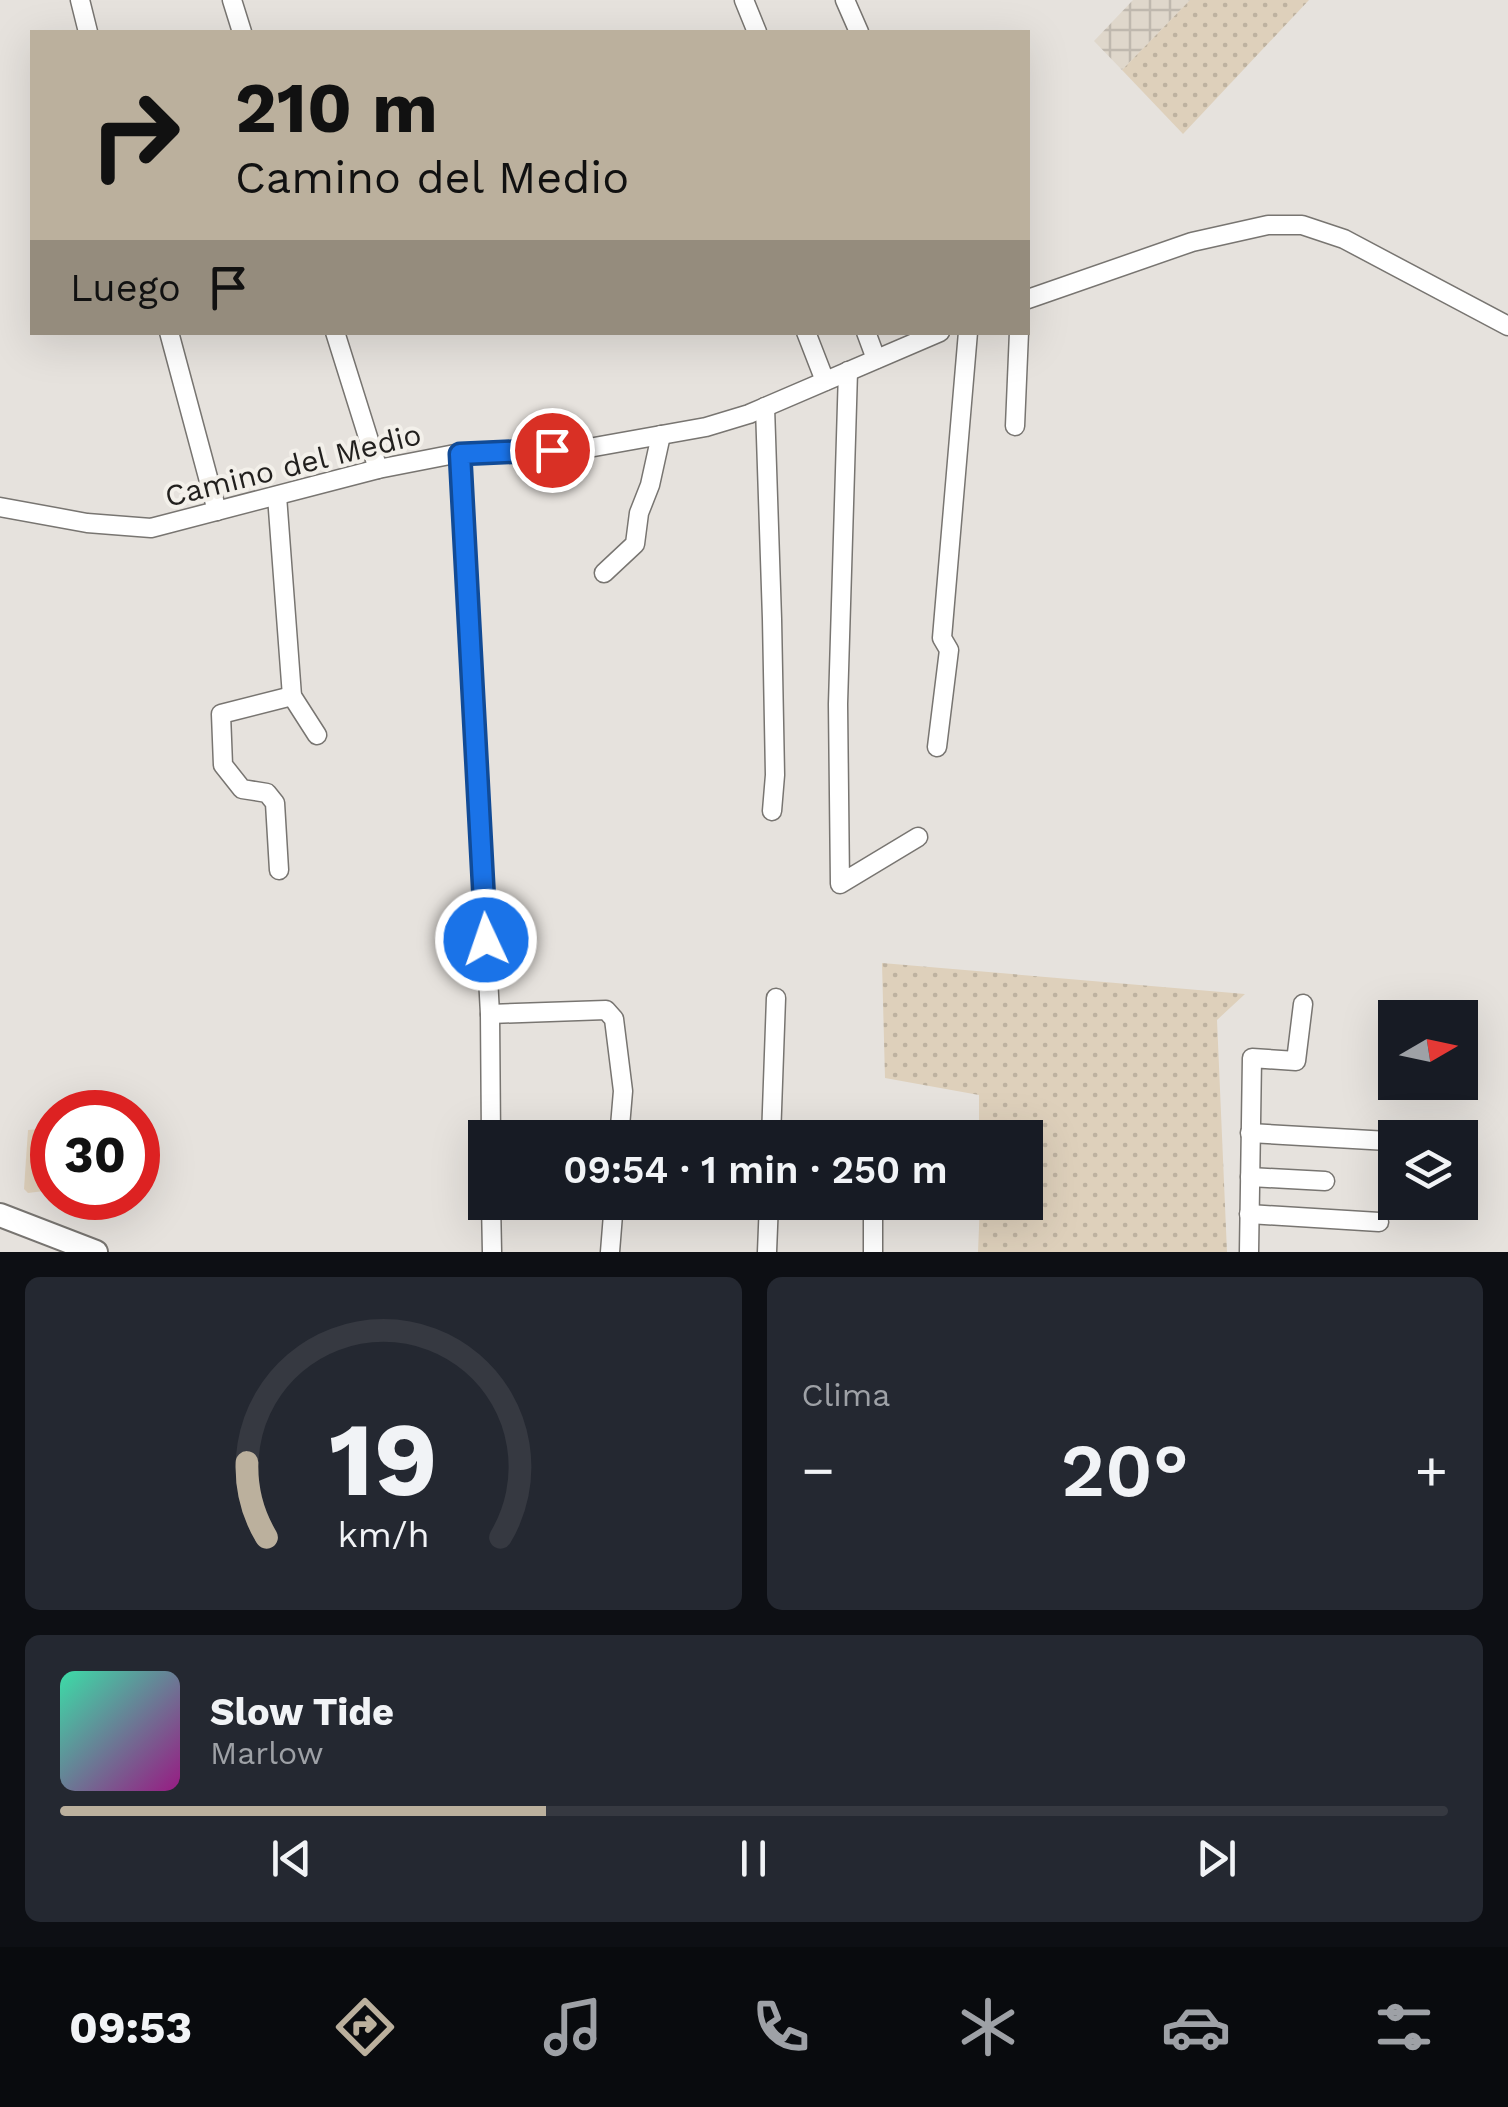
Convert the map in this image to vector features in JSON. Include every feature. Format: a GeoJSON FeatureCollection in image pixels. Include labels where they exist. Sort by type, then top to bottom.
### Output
{"type":"FeatureCollection","features":[{"type":"Feature","properties":{"kind":"main road"},"geometry":{"type":"LineString","coordinates":[[0,1215],[96,1252]]}},
{"type":"Feature","properties":{"kind":"street"},"geometry":{"type":"LineString","coordinates":[[80,0],[88,30]]}},
{"type":"Feature","properties":{"kind":"street"},"geometry":{"type":"LineString","coordinates":[[232,0],[241,30]]}},
{"type":"Feature","properties":{"kind":"street"},"geometry":{"type":"LineString","coordinates":[[744,0],[756,30]]}},
{"type":"Feature","properties":{"kind":"street"},"geometry":{"type":"LineString","coordinates":[[845,0],[857,30]]}},
{"type":"Feature","properties":{"kind":"street"},"geometry":{"type":"LineString","coordinates":[[1030,298],[1206,238],[1268,225],[1302,225],[1344,238],[1508,326]]}},
{"type":"Feature","properties":{"kind":"street"},"geometry":{"type":"LineString","coordinates":[[170,335],[217,512]]}},
{"type":"Feature","properties":{"kind":"street"},"geometry":{"type":"LineString","coordinates":[[336,335],[378,470]]}},
{"type":"Feature","properties":{"kind":"street"},"geometry":{"type":"LineString","coordinates":[[807,335],[825,381]]}},
{"type":"Feature","properties":{"kind":"street"},"geometry":{"type":"LineString","coordinates":[[867,335],[876,359]]}},
{"type":"Feature","properties":{"kind":"street","name":"Camino del Medio"},"geometry":{"type":"LineString","coordinates":[[0,507],[87,523],[151,528],[378,470],[460,454],[583,450],[706,427],[765,408],[933,335]]}},
{"type":"Feature","properties":{"kind":"street"},"geometry":{"type":"LineString","coordinates":[[937,748],[950,650],[942,638],[968,335]]}},
{"type":"Feature","properties":{"kind":"street"},"geometry":{"type":"LineString","coordinates":[[1016,426],[1018,335]]}},
{"type":"Feature","properties":{"kind":"street"},"geometry":{"type":"LineString","coordinates":[[848,371],[838,704],[840,884],[918,837]]}},
{"type":"Feature","properties":{"kind":"street"},"geometry":{"type":"LineString","coordinates":[[765,408],[775,775],[772,810]]}},
{"type":"Feature","properties":{"kind":"street"},"geometry":{"type":"LineString","coordinates":[[604,573],[635,544],[639,513],[661,435]]}},
{"type":"Feature","properties":{"kind":"street"},"geometry":{"type":"LineString","coordinates":[[460,454],[490,1014],[491,1120]]}},
{"type":"Feature","properties":{"kind":"street"},"geometry":{"type":"LineString","coordinates":[[277,496],[292,696],[316,735]]}},
{"type":"Feature","properties":{"kind":"street"},"geometry":{"type":"LineString","coordinates":[[278,870],[275,802],[266,793],[242,789],[223,765],[221,714],[292,696]]}},
{"type":"Feature","properties":{"kind":"street"},"geometry":{"type":"LineString","coordinates":[[772,1120],[776,998]]}},
{"type":"Feature","properties":{"kind":"street"},"geometry":{"type":"LineString","coordinates":[[1249,1252],[1252,1058],[1296,1061],[1302,1004]]}},
{"type":"Feature","properties":{"kind":"street"},"geometry":{"type":"LineString","coordinates":[[490,1014],[606,1010],[614,1019],[623,1091],[621,1120]]}},
{"type":"Feature","properties":{"kind":"street"},"geometry":{"type":"LineString","coordinates":[[1250,1133],[1378,1140]]}},
{"type":"Feature","properties":{"kind":"street"},"geometry":{"type":"LineString","coordinates":[[1250,1178],[1325,1181]]}},
{"type":"Feature","properties":{"kind":"street"},"geometry":{"type":"LineString","coordinates":[[1249,1214],[1379,1222]]}},
{"type":"Feature","properties":{"kind":"street"},"geometry":{"type":"LineString","coordinates":[[491,1220],[492,1252]]}},
{"type":"Feature","properties":{"kind":"street"},"geometry":{"type":"LineString","coordinates":[[610,1252],[613,1220]]}},
{"type":"Feature","properties":{"kind":"street"},"geometry":{"type":"LineString","coordinates":[[766,1252],[767,1220]]}},
{"type":"Feature","properties":{"kind":"street"},"geometry":{"type":"LineString","coordinates":[[873,1220],[873,1252]]}},
{"type":"Feature","properties":{"kind":"shaded area"},"geometry":{"type":"Polygon","coordinates":[[[1133,0],[1190,0],[1122,70],[1094,41],[1133,0]]]}},
{"type":"Feature","properties":{"kind":"shaded area"},"geometry":{"type":"Polygon","coordinates":[[[1190,0],[1309,0],[1183,134],[1122,70],[1190,0]]]}},
{"type":"Feature","properties":{"kind":"shaded area"},"geometry":{"type":"Polygon","coordinates":[[[882,963],[1245,994],[1217,1020],[1227,1252],[978,1252],[979,1220],[1043,1220],[1043,1120],[979,1120],[979,1095],[885,1078],[882,963]]]}},
{"type":"Feature","properties":{"kind":"shaded area"},"geometry":{"type":"Polygon","coordinates":[[[30,1130],[28,1193],[24,1189],[30,1130]]]}},
{"type":"Feature","properties":{"kind":"route"},"geometry":{"type":"LineString","coordinates":[[486,940],[460,454],[552,450]]}}]}
